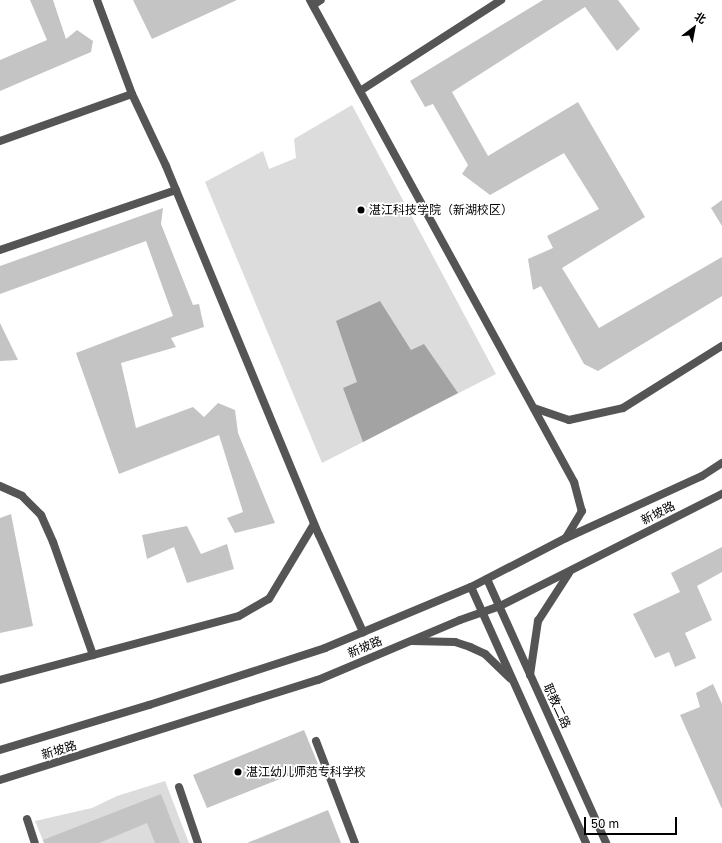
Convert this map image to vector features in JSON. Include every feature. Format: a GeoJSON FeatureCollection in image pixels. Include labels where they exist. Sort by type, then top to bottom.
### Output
{"type":"FeatureCollection","features":[{"type":"Feature","properties":{"kind":"street"},"geometry":{"type":"LineString","coordinates":[[97,0],[132,94],[176,190],[314,524],[363,632]]}},
{"type":"Feature","properties":{"kind":"street"},"geometry":{"type":"LineString","coordinates":[[321,0],[311,2],[574,482],[582,511],[566,538]]}},
{"type":"Feature","properties":{"kind":"street"},"geometry":{"type":"LineString","coordinates":[[360,91],[501,0]]}},
{"type":"Feature","properties":{"kind":"street"},"geometry":{"type":"LineString","coordinates":[[0,141],[132,94]]}},
{"type":"Feature","properties":{"kind":"street"},"geometry":{"type":"LineString","coordinates":[[0,250],[176,190]]}},
{"type":"Feature","properties":{"kind":"street"},"geometry":{"type":"LineString","coordinates":[[534,408],[569,420],[623,408],[722,346]]}},
{"type":"Feature","properties":{"kind":"street","name":"新坡路"},"geometry":{"type":"LineString","coordinates":[[0,750],[149,705],[318,651],[471,587],[566,538],[702,476],[722,463]]}},
{"type":"Feature","properties":{"kind":"street"},"geometry":{"type":"LineString","coordinates":[[0,486],[22,496],[41,515],[53,542],[93,655]]}},
{"type":"Feature","properties":{"kind":"street","name":"新坡路"},"geometry":{"type":"LineString","coordinates":[[0,780],[318,680],[409,641],[500,606],[722,494]]}},
{"type":"Feature","properties":{"kind":"street"},"geometry":{"type":"LineString","coordinates":[[0,680],[239,616],[269,599],[314,524]]}},
{"type":"Feature","properties":{"kind":"street"},"geometry":{"type":"LineString","coordinates":[[530,676],[538,621],[570,571]]}},
{"type":"Feature","properties":{"kind":"street","name":"职教二路"},"geometry":{"type":"LineString","coordinates":[[487,579],[606,843]]}},
{"type":"Feature","properties":{"kind":"street"},"geometry":{"type":"LineString","coordinates":[[471,587],[586,843]]}},
{"type":"Feature","properties":{"kind":"street"},"geometry":{"type":"LineString","coordinates":[[409,641],[455,642],[470,647],[486,654],[514,682]]}},
{"type":"Feature","properties":{"kind":"street"},"geometry":{"type":"LineString","coordinates":[[316,741],[355,843]]}},
{"type":"Feature","properties":{"kind":"street"},"geometry":{"type":"LineString","coordinates":[[179,787],[198,843]]}},
{"type":"Feature","properties":{"kind":"street"},"geometry":{"type":"LineString","coordinates":[[27,819],[34,843]]}},
{"type":"Feature","properties":{"kind":"shaded area"},"geometry":{"type":"Polygon","coordinates":[[[352,105],[496,374],[322,463],[205,182],[263,151],[269,169],[296,158],[294,139],[352,105]]]}},
{"type":"Feature","properties":{"kind":"shaded area"},"geometry":{"type":"Polygon","coordinates":[[[380,301],[411,350],[424,344],[458,393],[363,442],[343,388],[357,382],[336,321],[380,301]]]}},
{"type":"Feature","properties":{"kind":"shaded area"},"geometry":{"type":"Polygon","coordinates":[[[165,781],[189,843],[44,843],[35,821],[92,808],[117,796],[165,781]]]}},
{"type":"Feature","properties":{"kind":"building"},"geometry":{"type":"Polygon","coordinates":[[[30,0],[53,0],[66,39],[77,30],[93,41],[91,52],[0,91],[0,60],[47,40],[30,0]]]}},
{"type":"Feature","properties":{"kind":"building"},"geometry":{"type":"Polygon","coordinates":[[[133,0],[237,0],[152,39],[133,0]]]}},
{"type":"Feature","properties":{"kind":"building"},"geometry":{"type":"Polygon","coordinates":[[[543,0],[618,0],[640,29],[617,51],[585,7],[452,92],[488,156],[578,102],[645,217],[562,268],[599,328],[722,257],[722,296],[598,371],[584,364],[541,286],[533,290],[528,259],[553,248],[547,236],[599,209],[564,153],[490,195],[462,174],[468,165],[433,104],[425,107],[410,81],[543,0]]]}},
{"type":"Feature","properties":{"kind":"building"},"geometry":{"type":"Polygon","coordinates":[[[722,200],[722,226],[711,208],[722,200]]]}},
{"type":"Feature","properties":{"kind":"building"},"geometry":{"type":"Polygon","coordinates":[[[163,208],[161,224],[193,305],[199,304],[204,327],[171,338],[176,347],[121,363],[136,428],[193,407],[204,417],[218,403],[235,410],[238,433],[275,523],[235,533],[227,518],[243,512],[219,435],[119,474],[76,353],[173,316],[146,241],[0,294],[0,266],[163,208]]]}},
{"type":"Feature","properties":{"kind":"building"},"geometry":{"type":"Polygon","coordinates":[[[0,323],[18,360],[0,361],[0,323]]]}},
{"type":"Feature","properties":{"kind":"building"},"geometry":{"type":"Polygon","coordinates":[[[11,514],[33,626],[0,633],[0,518],[11,514]]]}},
{"type":"Feature","properties":{"kind":"building"},"geometry":{"type":"Polygon","coordinates":[[[187,526],[201,554],[227,544],[234,569],[187,583],[174,547],[147,559],[142,535],[187,526]]]}},
{"type":"Feature","properties":{"kind":"building"},"geometry":{"type":"Polygon","coordinates":[[[722,547],[722,572],[697,586],[712,620],[685,633],[696,658],[675,667],[669,652],[655,658],[633,614],[680,592],[671,573],[722,547]]]}},
{"type":"Feature","properties":{"kind":"building"},"geometry":{"type":"Polygon","coordinates":[[[713,684],[722,704],[722,809],[680,715],[700,707],[696,693],[713,684]]]}},
{"type":"Feature","properties":{"kind":"building"},"geometry":{"type":"Polygon","coordinates":[[[304,730],[318,764],[207,808],[193,775],[304,730]]]}},
{"type":"Feature","properties":{"kind":"building"},"geometry":{"type":"Polygon","coordinates":[[[161,794],[180,843],[155,843],[147,823],[99,843],[44,843],[43,840],[161,794]]]}},
{"type":"Feature","properties":{"kind":"building"},"geometry":{"type":"Polygon","coordinates":[[[328,810],[341,843],[247,843],[328,810]]]}},
{"type":"Feature","properties":{"kind":"place","name":"湛江科技学院（新湖校区）"},"geometry":{"type":"Point","coordinates":[361,210]}},
{"type":"Feature","properties":{"kind":"place","name":"湛江幼儿师范专科学校"},"geometry":{"type":"Point","coordinates":[238,772]}}]}
